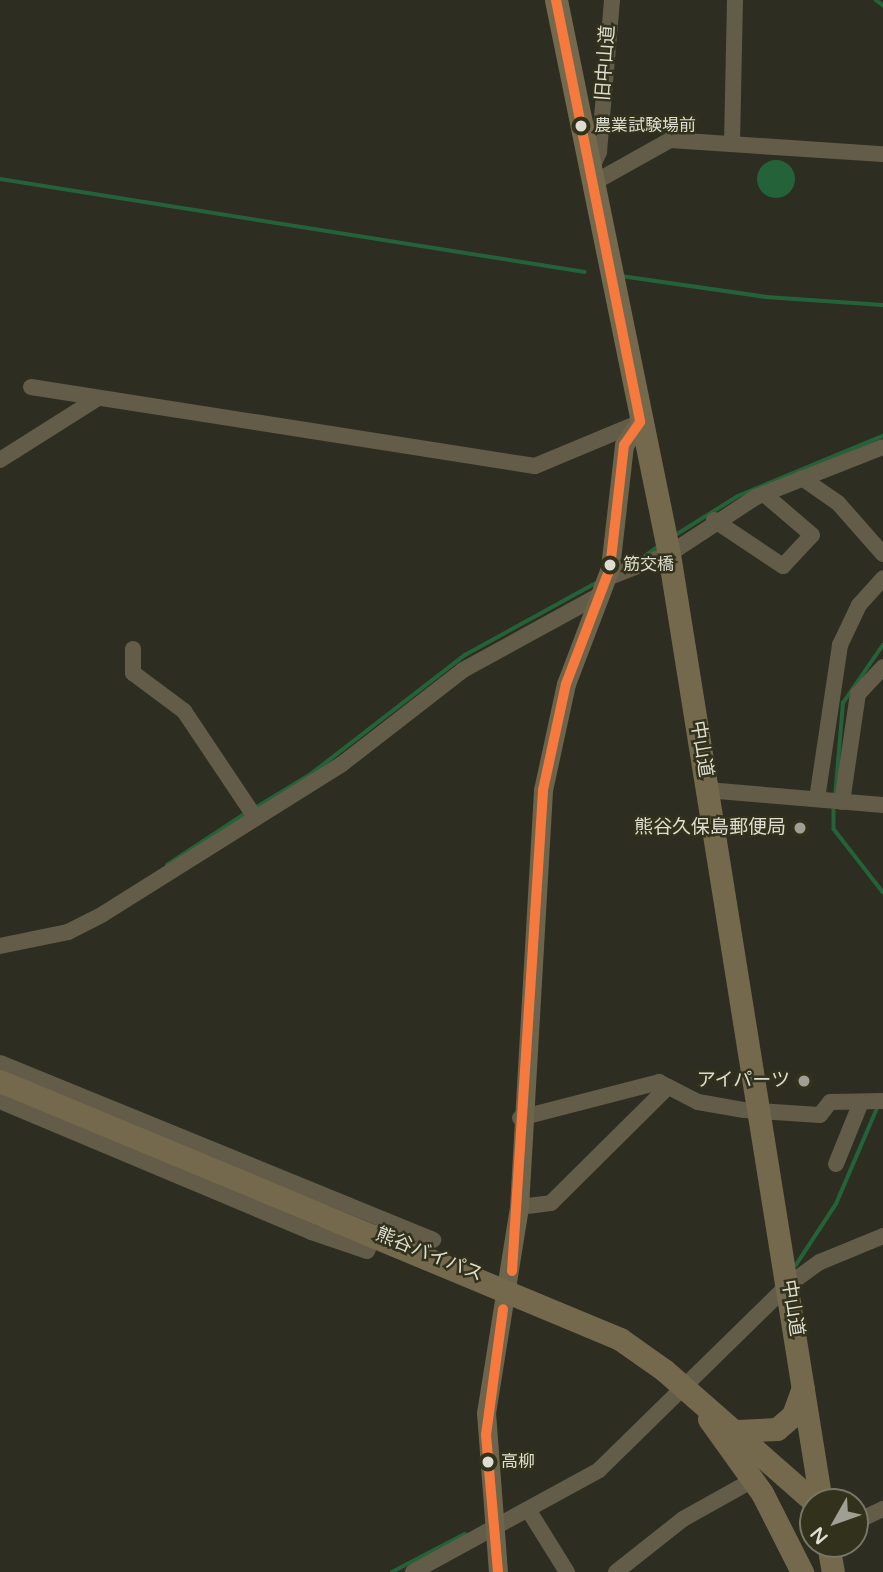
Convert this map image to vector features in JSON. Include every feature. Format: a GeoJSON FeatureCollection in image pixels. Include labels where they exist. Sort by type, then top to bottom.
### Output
{"type":"FeatureCollection","features":[{"type":"Feature","properties":{"kind":"highway","name":"中山道"},"geometry":{"type":"LineString","coordinates":[[556,0],[669,554],[819,1488]]}},
{"type":"Feature","properties":{"kind":"highway","name":"熊谷バイパス"},"geometry":{"type":"LineString","coordinates":[[0,1081],[315,1200],[375,1233],[508,1288],[620,1339],[737,1431],[799,1488]]}},
{"type":"Feature","properties":{"kind":"highway"},"geometry":{"type":"LineString","coordinates":[[737,1431],[777,1429],[793,1415],[804,1384]]}},
{"type":"Feature","properties":{"kind":"highway"},"geometry":{"type":"LineString","coordinates":[[686,1389],[753,1480],[802,1572]]}},
{"type":"Feature","properties":{"kind":"main road"},"geometry":{"type":"LineString","coordinates":[[498,1572],[486,1413],[519,1207],[520,1118],[543,790],[566,684],[605,586],[624,445],[640,422]]}},
{"type":"Feature","properties":{"kind":"street","name":"旧中山道"},"geometry":{"type":"LineString","coordinates":[[593,174],[600,152],[612,0]]}},
{"type":"Feature","properties":{"kind":"street"},"geometry":{"type":"LineString","coordinates":[[733,143],[735,0]]}},
{"type":"Feature","properties":{"kind":"street"},"geometry":{"type":"LineString","coordinates":[[593,174],[670,140],[883,154]]}},
{"type":"Feature","properties":{"kind":"street"},"geometry":{"type":"LineString","coordinates":[[31,387],[535,466],[640,422]]}},
{"type":"Feature","properties":{"kind":"street"},"geometry":{"type":"LineString","coordinates":[[0,460],[98,398]]}},
{"type":"Feature","properties":{"kind":"street"},"geometry":{"type":"LineString","coordinates":[[0,946],[68,932],[342,764],[463,670],[605,586],[669,554],[714,520],[764,494],[883,447]]}},
{"type":"Feature","properties":{"kind":"street"},"geometry":{"type":"LineString","coordinates":[[802,478],[838,503],[883,554]]}},
{"type":"Feature","properties":{"kind":"street"},"geometry":{"type":"LineString","coordinates":[[714,520],[783,566],[811,535],[764,494]]}},
{"type":"Feature","properties":{"kind":"street"},"geometry":{"type":"LineString","coordinates":[[832,801],[840,645],[859,605],[883,578]]}},
{"type":"Feature","properties":{"kind":"street"},"geometry":{"type":"LineString","coordinates":[[133,649],[132,673],[184,711],[255,817]]}},
{"type":"Feature","properties":{"kind":"street"},"geometry":{"type":"LineString","coordinates":[[832,801],[858,694],[883,667]]}},
{"type":"Feature","properties":{"kind":"street"},"geometry":{"type":"LineString","coordinates":[[708,790],[883,805]]}},
{"type":"Feature","properties":{"kind":"street"},"geometry":{"type":"LineString","coordinates":[[0,1063],[315,1200],[433,1240]]}},
{"type":"Feature","properties":{"kind":"street"},"geometry":{"type":"LineString","coordinates":[[520,1118],[638,1087],[668,1087],[698,1102],[820,1115],[830,1102],[872,1102]]}},
{"type":"Feature","properties":{"kind":"street"},"geometry":{"type":"LineString","coordinates":[[519,1207],[551,1202],[668,1087]]}},
{"type":"Feature","properties":{"kind":"street"},"geometry":{"type":"LineString","coordinates":[[0,1101],[310,1232],[367,1251],[375,1233]]}},
{"type":"Feature","properties":{"kind":"street"},"geometry":{"type":"LineString","coordinates":[[836,1164],[872,1102]]}},
{"type":"Feature","properties":{"kind":"street"},"geometry":{"type":"LineString","coordinates":[[413,1572],[600,1471],[686,1389],[788,1285],[820,1262],[883,1236]]}},
{"type":"Feature","properties":{"kind":"street"},"geometry":{"type":"LineString","coordinates":[[616,1572],[683,1519],[753,1480]]}},
{"type":"Feature","properties":{"kind":"street"},"geometry":{"type":"LineString","coordinates":[[529,1511],[567,1572]]}},
{"type":"Feature","properties":{"kind":"shaded area"},"geometry":{"type":"Polygon","coordinates":[[[776,160],[790,165],[795,179],[790,193],[776,198],[762,193],[757,179],[762,165],[776,160]]]}},
{"type":"Feature","properties":{"kind":"waterway"},"geometry":{"type":"LineString","coordinates":[[876,0],[883,5]]}},
{"type":"Feature","properties":{"kind":"waterway"},"geometry":{"type":"LineString","coordinates":[[0,179],[585,272]]}},
{"type":"Feature","properties":{"kind":"waterway"},"geometry":{"type":"LineString","coordinates":[[621,276],[766,297],[883,305]]}},
{"type":"Feature","properties":{"kind":"waterway"},"geometry":{"type":"LineString","coordinates":[[674,536],[738,496],[883,436]]}},
{"type":"Feature","properties":{"kind":"waterway"},"geometry":{"type":"LineString","coordinates":[[645,556],[659,546]]}},
{"type":"Feature","properties":{"kind":"waterway"},"geometry":{"type":"LineString","coordinates":[[255,808],[311,774],[465,655],[596,583]]}},
{"type":"Feature","properties":{"kind":"waterway"},"geometry":{"type":"LineString","coordinates":[[835,798],[843,703],[883,645]]}},
{"type":"Feature","properties":{"kind":"waterway"},"geometry":{"type":"LineString","coordinates":[[834,805],[834,829],[883,892]]}},
{"type":"Feature","properties":{"kind":"waterway"},"geometry":{"type":"LineString","coordinates":[[167,865],[246,813]]}},
{"type":"Feature","properties":{"kind":"waterway"},"geometry":{"type":"LineString","coordinates":[[796,1265],[836,1204],[878,1106]]}},
{"type":"Feature","properties":{"kind":"waterway"},"geometry":{"type":"LineString","coordinates":[[392,1572],[465,1534]]}},
{"type":"Feature","properties":{"kind":"transit line"},"geometry":{"type":"LineString","coordinates":[[556,0],[640,422]]}},
{"type":"Feature","properties":{"kind":"transit line"},"geometry":{"type":"LineString","coordinates":[[512,1271],[543,790],[566,684],[610,568],[624,445],[640,422]]}},
{"type":"Feature","properties":{"kind":"transit line"},"geometry":{"type":"LineString","coordinates":[[498,1572],[486,1435],[503,1309]]}},
{"type":"Feature","properties":{"kind":"place","name":"農業試験場前"},"geometry":{"type":"Point","coordinates":[581,126]}},
{"type":"Feature","properties":{"kind":"place","name":"筋交橋"},"geometry":{"type":"Point","coordinates":[610,565]}},
{"type":"Feature","properties":{"kind":"place","name":"熊谷久保島郵便局"},"geometry":{"type":"Point","coordinates":[800,828]}},
{"type":"Feature","properties":{"kind":"place","name":"アイパーツ"},"geometry":{"type":"Point","coordinates":[804,1081]}},
{"type":"Feature","properties":{"kind":"place","name":"高柳"},"geometry":{"type":"Point","coordinates":[488,1462]}}]}
